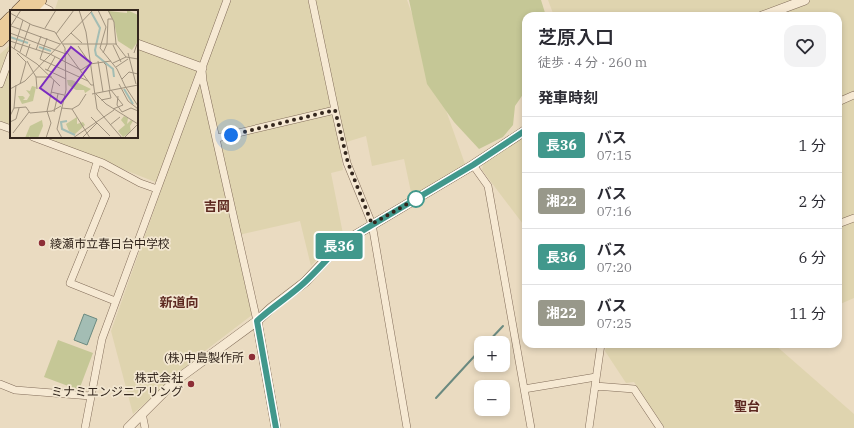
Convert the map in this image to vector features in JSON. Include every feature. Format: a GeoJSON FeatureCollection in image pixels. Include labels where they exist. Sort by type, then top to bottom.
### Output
{"type":"FeatureCollection","features":[{"type":"Feature","properties":{"kind":"main road"},"geometry":{"type":"LineString","coordinates":[[19,10],[32,3]]}},
{"type":"Feature","properties":{"kind":"main road"},"geometry":{"type":"LineString","coordinates":[[0,41],[8,30]]}},
{"type":"Feature","properties":{"kind":"street"},"geometry":{"type":"LineString","coordinates":[[85,428],[102,339],[227,0]]}},
{"type":"Feature","properties":{"kind":"street"},"geometry":{"type":"LineString","coordinates":[[312,0],[335,110],[348,163],[372,224],[407,428]]}},
{"type":"Feature","properties":{"kind":"street"},"geometry":{"type":"LineString","coordinates":[[773,12],[805,0]]}},
{"type":"Feature","properties":{"kind":"street"},"geometry":{"type":"LineString","coordinates":[[32,3],[47,10]]}},
{"type":"Feature","properties":{"kind":"street"},"geometry":{"type":"LineString","coordinates":[[138,44],[202,68]]}},
{"type":"Feature","properties":{"kind":"street"},"geometry":{"type":"LineString","coordinates":[[0,84],[10,57]]}},
{"type":"Feature","properties":{"kind":"street"},"geometry":{"type":"LineString","coordinates":[[202,68],[203,80],[257,321],[276,428]]}},
{"type":"Feature","properties":{"kind":"street"},"geometry":{"type":"LineString","coordinates":[[842,100],[854,95]]}},
{"type":"Feature","properties":{"kind":"street"},"geometry":{"type":"LineString","coordinates":[[217,138],[335,110]]}},
{"type":"Feature","properties":{"kind":"street"},"geometry":{"type":"LineString","coordinates":[[0,125],[10,129]]}},
{"type":"Feature","properties":{"kind":"street"},"geometry":{"type":"LineString","coordinates":[[128,428],[175,381],[257,321],[271,308],[305,282],[335,250],[347,240],[473,165],[522,133]]}},
{"type":"Feature","properties":{"kind":"street"},"geometry":{"type":"LineString","coordinates":[[36,138],[103,163],[140,183],[157,189]]}},
{"type":"Feature","properties":{"kind":"street"},"geometry":{"type":"LineString","coordinates":[[97,162],[92,176],[106,195],[70,283],[116,301]]}},
{"type":"Feature","properties":{"kind":"street"},"geometry":{"type":"LineString","coordinates":[[473,165],[488,186],[531,428]]}},
{"type":"Feature","properties":{"kind":"street"},"geometry":{"type":"LineString","coordinates":[[842,222],[854,218]]}},
{"type":"Feature","properties":{"kind":"street"},"geometry":{"type":"LineString","coordinates":[[589,428],[600,348]]}},
{"type":"Feature","properties":{"kind":"street"},"geometry":{"type":"LineString","coordinates":[[524,389],[596,377]]}},
{"type":"Feature","properties":{"kind":"street"},"geometry":{"type":"LineString","coordinates":[[0,384],[15,390],[91,396]]}},
{"type":"Feature","properties":{"kind":"street"},"geometry":{"type":"LineString","coordinates":[[595,386],[634,389],[660,428]]}},
{"type":"Feature","properties":{"kind":"street"},"geometry":{"type":"LineString","coordinates":[[142,413],[145,428]]}},
{"type":"Feature","properties":{"kind":"shaded area"},"geometry":{"type":"Polygon","coordinates":[[[58,0],[407,0],[465,164],[412,197],[404,159],[372,166],[366,136],[340,144],[343,170],[331,173],[343,234],[327,248],[311,266],[300,221],[234,236],[252,315],[197,357],[133,414],[111,331],[163,185],[44,138],[138,138],[138,10],[52,10],[55,9],[58,0]]]}},
{"type":"Feature","properties":{"kind":"shaded area"},"geometry":{"type":"Polygon","coordinates":[[[548,0],[854,0],[854,298],[842,303],[842,12],[552,12],[548,0]]]}},
{"type":"Feature","properties":{"kind":"shaded area"},"geometry":{"type":"Polygon","coordinates":[[[10,45],[10,125],[0,121],[0,54],[10,45]]]}},
{"type":"Feature","properties":{"kind":"shaded area"},"geometry":{"type":"Polygon","coordinates":[[[522,138],[522,223],[482,170],[483,164],[522,138]]]}},
{"type":"Feature","properties":{"kind":"shaded area"},"geometry":{"type":"Polygon","coordinates":[[[606,348],[779,348],[854,414],[854,428],[665,428],[634,382],[626,383],[605,351],[606,348]]]}},
{"type":"Feature","properties":{"kind":"green space"},"geometry":{"type":"Polygon","coordinates":[[[409,0],[541,0],[545,12],[522,12],[522,96],[515,106],[513,125],[503,137],[479,149],[454,122],[427,84],[409,0]]]}},
{"type":"Feature","properties":{"kind":"green space"},"geometry":{"type":"Polygon","coordinates":[[[58,340],[93,353],[79,390],[44,377],[58,340]]]}},
{"type":"Feature","properties":{"kind":"water"},"geometry":{"type":"Polygon","coordinates":[[[84,314],[97,319],[87,345],[74,340],[84,314]]]}},
{"type":"Feature","properties":{"kind":"waterway"},"geometry":{"type":"LineString","coordinates":[[494,336],[503,326]]}},
{"type":"Feature","properties":{"kind":"waterway"},"geometry":{"type":"LineString","coordinates":[[436,398],[474,357]]}},
{"type":"Feature","properties":{"kind":"bus line","name":"長36"},"geometry":{"type":"LineString","coordinates":[[276,428],[257,321],[271,308],[305,282],[335,250],[347,240],[473,165],[522,133]]}},
{"type":"Feature","properties":{"kind":"place","name":"綾瀬市立春日台中学校"},"geometry":{"type":"Point","coordinates":[42,243]}},
{"type":"Feature","properties":{"kind":"place","name":"(株)中島製作所"},"geometry":{"type":"Point","coordinates":[252,357]}},
{"type":"Feature","properties":{"kind":"place","name":"株式会社 ミナミエンジニアリング"},"geometry":{"type":"Point","coordinates":[191,384]}},
{"type":"Feature","properties":{"kind":"district","name":"吉岡"},"geometry":{"type":"Point","coordinates":[217,206]}},
{"type":"Feature","properties":{"kind":"district","name":"新道向"},"geometry":{"type":"Point","coordinates":[179,302]}},
{"type":"Feature","properties":{"kind":"district","name":"聖台"},"geometry":{"type":"Point","coordinates":[747,406]}},
{"type":"Feature","properties":{"kind":"route"},"geometry":{"type":"LineString","coordinates":[[231,135],[335,110],[348,163],[372,224],[416,199]]}}]}
